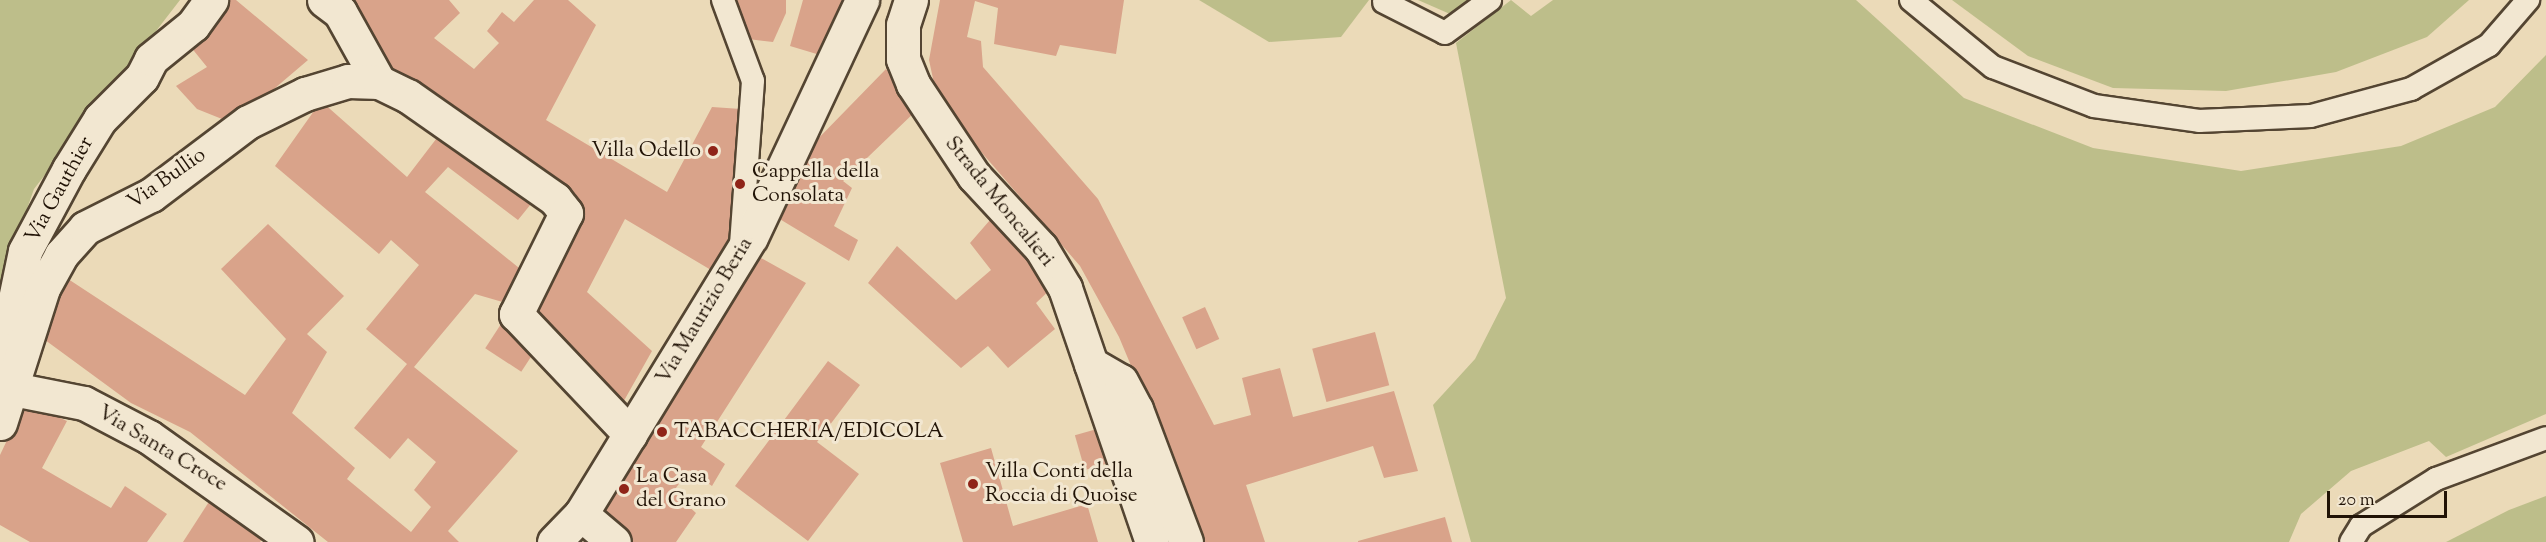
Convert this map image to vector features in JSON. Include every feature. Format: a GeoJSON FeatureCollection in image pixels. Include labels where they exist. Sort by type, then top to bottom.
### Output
{"type":"FeatureCollection","features":[{"type":"Feature","properties":{"kind":"street","name":"Via Gauthier"},"geometry":{"type":"LineString","coordinates":[[0,423],[12,389],[11,318],[25,251],[100,118],[142,76],[151,59],[193,25],[210,0]]}},
{"type":"Feature","properties":{"kind":"street"},"geometry":{"type":"LineString","coordinates":[[324,0],[340,12],[379,82],[522,175],[566,213],[516,314],[630,434]]}},
{"type":"Feature","properties":{"kind":"street","name":"Via Maurizio Beria"},"geometry":{"type":"LineString","coordinates":[[554,542],[580,514],[740,256],[862,0]]}},
{"type":"Feature","properties":{"kind":"street","name":"Strada Moncalieri"},"geometry":{"type":"LineString","coordinates":[[911,0],[903,25],[903,59],[913,84],[974,176],[1041,248],[1082,326],[1091,364],[1152,542]]}},
{"type":"Feature","properties":{"kind":"street","name":"Via Bullio"},"geometry":{"type":"LineString","coordinates":[[12,389],[43,288],[61,255],[85,228],[151,195],[248,122],[277,108],[348,81],[379,82]]}},
{"type":"Feature","properties":{"kind":"street"},"geometry":{"type":"LineString","coordinates":[[1091,364],[1121,381],[1136,409],[1186,542]]}},
{"type":"Feature","properties":{"kind":"street","name":"Via Santa Croce"},"geometry":{"type":"LineString","coordinates":[[12,389],[84,403],[149,437],[297,542]]}},
{"type":"Feature","properties":{"kind":"street"},"geometry":{"type":"LineString","coordinates":[[580,514],[614,542]]}},
{"type":"Feature","properties":{"kind":"lane"},"geometry":{"type":"LineString","coordinates":[[723,0],[753,81],[740,256]]}},
{"type":"Feature","properties":{"kind":"lane"},"geometry":{"type":"LineString","coordinates":[[1384,2],[1445,33],[1490,0]]}},
{"type":"Feature","properties":{"kind":"lane"},"geometry":{"type":"LineString","coordinates":[[1911,0],[1993,67],[2094,106],[2199,121],[2311,116],[2411,89],[2489,45],[2528,0]]}},
{"type":"Feature","properties":{"kind":"lane"},"geometry":{"type":"LineString","coordinates":[[2351,542],[2361,526],[2436,479],[2546,438]]}},
{"type":"Feature","properties":{"kind":"green space"},"geometry":{"type":"Polygon","coordinates":[[[0,0],[180,0],[34,189],[0,285],[0,0]]]}},
{"type":"Feature","properties":{"kind":"green space"},"geometry":{"type":"Polygon","coordinates":[[[1199,0],[1369,0],[1341,37],[1269,42],[1199,0]]]}},
{"type":"Feature","properties":{"kind":"green space"},"geometry":{"type":"Polygon","coordinates":[[[1418,0],[1467,0],[1450,14],[1418,0]]]}},
{"type":"Feature","properties":{"kind":"green space"},"geometry":{"type":"Polygon","coordinates":[[[1511,0],[1531,16],[1553,0],[1856,0],[1964,98],[2093,148],[2241,171],[2401,146],[2495,107],[2546,55],[2546,414],[2446,457],[2429,441],[2351,471],[2301,514],[2289,542],[1471,542],[1433,405],[1475,359],[1506,298],[1456,43],[1511,0]]]}},
{"type":"Feature","properties":{"kind":"green space"},"geometry":{"type":"Polygon","coordinates":[[[1952,0],[2469,0],[2427,37],[2336,72],[2226,91],[2113,88],[2028,56],[1952,0]]]}},
{"type":"Feature","properties":{"kind":"green space"},"geometry":{"type":"Polygon","coordinates":[[[2546,496],[2546,542],[2446,542],[2509,510],[2546,496]]]}},
{"type":"Feature","properties":{"kind":"building"},"geometry":{"type":"Polygon","coordinates":[[[228,0],[236,0],[308,60],[261,100],[222,119],[197,109],[176,86],[207,67],[190,46],[228,0]]]}},
{"type":"Feature","properties":{"kind":"building"},"geometry":{"type":"Polygon","coordinates":[[[336,0],[449,0],[460,13],[434,38],[474,69],[499,43],[487,31],[502,12],[514,22],[534,0],[568,0],[596,25],[546,120],[667,192],[712,107],[741,109],[730,236],[711,270],[625,219],[587,292],[652,351],[621,406],[535,315],[535,296],[575,208],[389,70],[336,0]]]}},
{"type":"Feature","properties":{"kind":"building"},"geometry":{"type":"Polygon","coordinates":[[[732,0],[786,0],[786,13],[773,42],[748,39],[732,0]]]}},
{"type":"Feature","properties":{"kind":"building"},"geometry":{"type":"Polygon","coordinates":[[[803,0],[851,0],[830,58],[790,46],[803,0]]]}},
{"type":"Feature","properties":{"kind":"building"},"geometry":{"type":"Polygon","coordinates":[[[940,0],[1124,0],[1116,54],[1060,45],[1056,56],[994,44],[998,8],[975,1],[967,37],[981,41],[983,67],[1098,199],[1214,425],[1251,415],[1242,378],[1280,368],[1293,417],[1394,391],[1418,471],[1384,478],[1373,446],[1246,485],[1265,542],[1205,542],[1119,337],[1080,266],[938,102],[929,60],[940,0]]]}},
{"type":"Feature","properties":{"kind":"building"},"geometry":{"type":"Polygon","coordinates":[[[886,69],[918,109],[843,181],[852,188],[834,226],[858,240],[849,261],[778,218],[808,149],[886,69]]]}},
{"type":"Feature","properties":{"kind":"building"},"geometry":{"type":"Polygon","coordinates":[[[321,101],[407,177],[443,130],[539,194],[518,220],[448,167],[425,192],[524,272],[506,303],[475,294],[414,367],[518,451],[448,531],[459,542],[328,542],[190,432],[131,403],[41,337],[62,275],[245,395],[286,339],[221,269],[268,224],[344,296],[307,334],[327,352],[292,413],[355,468],[347,479],[411,532],[431,507],[414,490],[436,462],[408,438],[390,459],[354,428],[407,364],[366,329],[419,265],[391,240],[379,254],[275,166],[321,101]]]}},
{"type":"Feature","properties":{"kind":"building"},"geometry":{"type":"Polygon","coordinates":[[[997,212],[1054,286],[1036,303],[1055,329],[1008,368],[988,346],[961,368],[868,283],[897,246],[956,300],[991,270],[970,243],[997,212]]]}},
{"type":"Feature","properties":{"kind":"building"},"geometry":{"type":"Polygon","coordinates":[[[752,253],[806,283],[701,447],[725,464],[712,486],[689,470],[673,492],[696,513],[676,542],[630,542],[593,509],[752,253]]]}},
{"type":"Feature","properties":{"kind":"building"},"geometry":{"type":"Polygon","coordinates":[[[1205,307],[1219,339],[1196,349],[1182,317],[1205,307]]]}},
{"type":"Feature","properties":{"kind":"building"},"geometry":{"type":"Polygon","coordinates":[[[501,324],[537,347],[521,372],[485,348],[501,324]]]}},
{"type":"Feature","properties":{"kind":"building"},"geometry":{"type":"Polygon","coordinates":[[[1375,332],[1389,385],[1326,402],[1312,349],[1375,332]]]}},
{"type":"Feature","properties":{"kind":"building"},"geometry":{"type":"Polygon","coordinates":[[[828,361],[860,385],[817,442],[859,474],[808,541],[735,486],[828,361]]]}},
{"type":"Feature","properties":{"kind":"building"},"geometry":{"type":"Polygon","coordinates":[[[32,406],[67,421],[42,468],[111,508],[125,486],[167,514],[147,542],[30,542],[0,525],[0,455],[19,415],[32,406]]]}},
{"type":"Feature","properties":{"kind":"building"},"geometry":{"type":"Polygon","coordinates":[[[1097,429],[1107,464],[1085,470],[1075,435],[1097,429]]]}},
{"type":"Feature","properties":{"kind":"building","name":"Villa Conti della Roccia di Quoise"},"geometry":{"type":"Polygon","coordinates":[[[991,448],[1013,526],[1087,504],[1098,542],[963,542],[940,463],[991,448]]]}},
{"type":"Feature","properties":{"kind":"building"},"geometry":{"type":"Polygon","coordinates":[[[214,494],[265,536],[260,542],[183,542],[214,494]]]}},
{"type":"Feature","properties":{"kind":"building"},"geometry":{"type":"Polygon","coordinates":[[[1445,517],[1452,542],[1358,542],[1358,541],[1445,517]]]}},
{"type":"Feature","properties":{"kind":"place","name":"Villa Odello"},"geometry":{"type":"Point","coordinates":[713,151]}},
{"type":"Feature","properties":{"kind":"place","name":"Cappella della Consolata"},"geometry":{"type":"Point","coordinates":[740,184]}},
{"type":"Feature","properties":{"kind":"place","name":"TABACCHERIA/EDICOLA"},"geometry":{"type":"Point","coordinates":[662,432]}},
{"type":"Feature","properties":{"kind":"place","name":"Villa Conti della Roccia di Quoise"},"geometry":{"type":"Point","coordinates":[973,484]}},
{"type":"Feature","properties":{"kind":"place","name":"La Casa del Grano"},"geometry":{"type":"Point","coordinates":[624,489]}}]}
